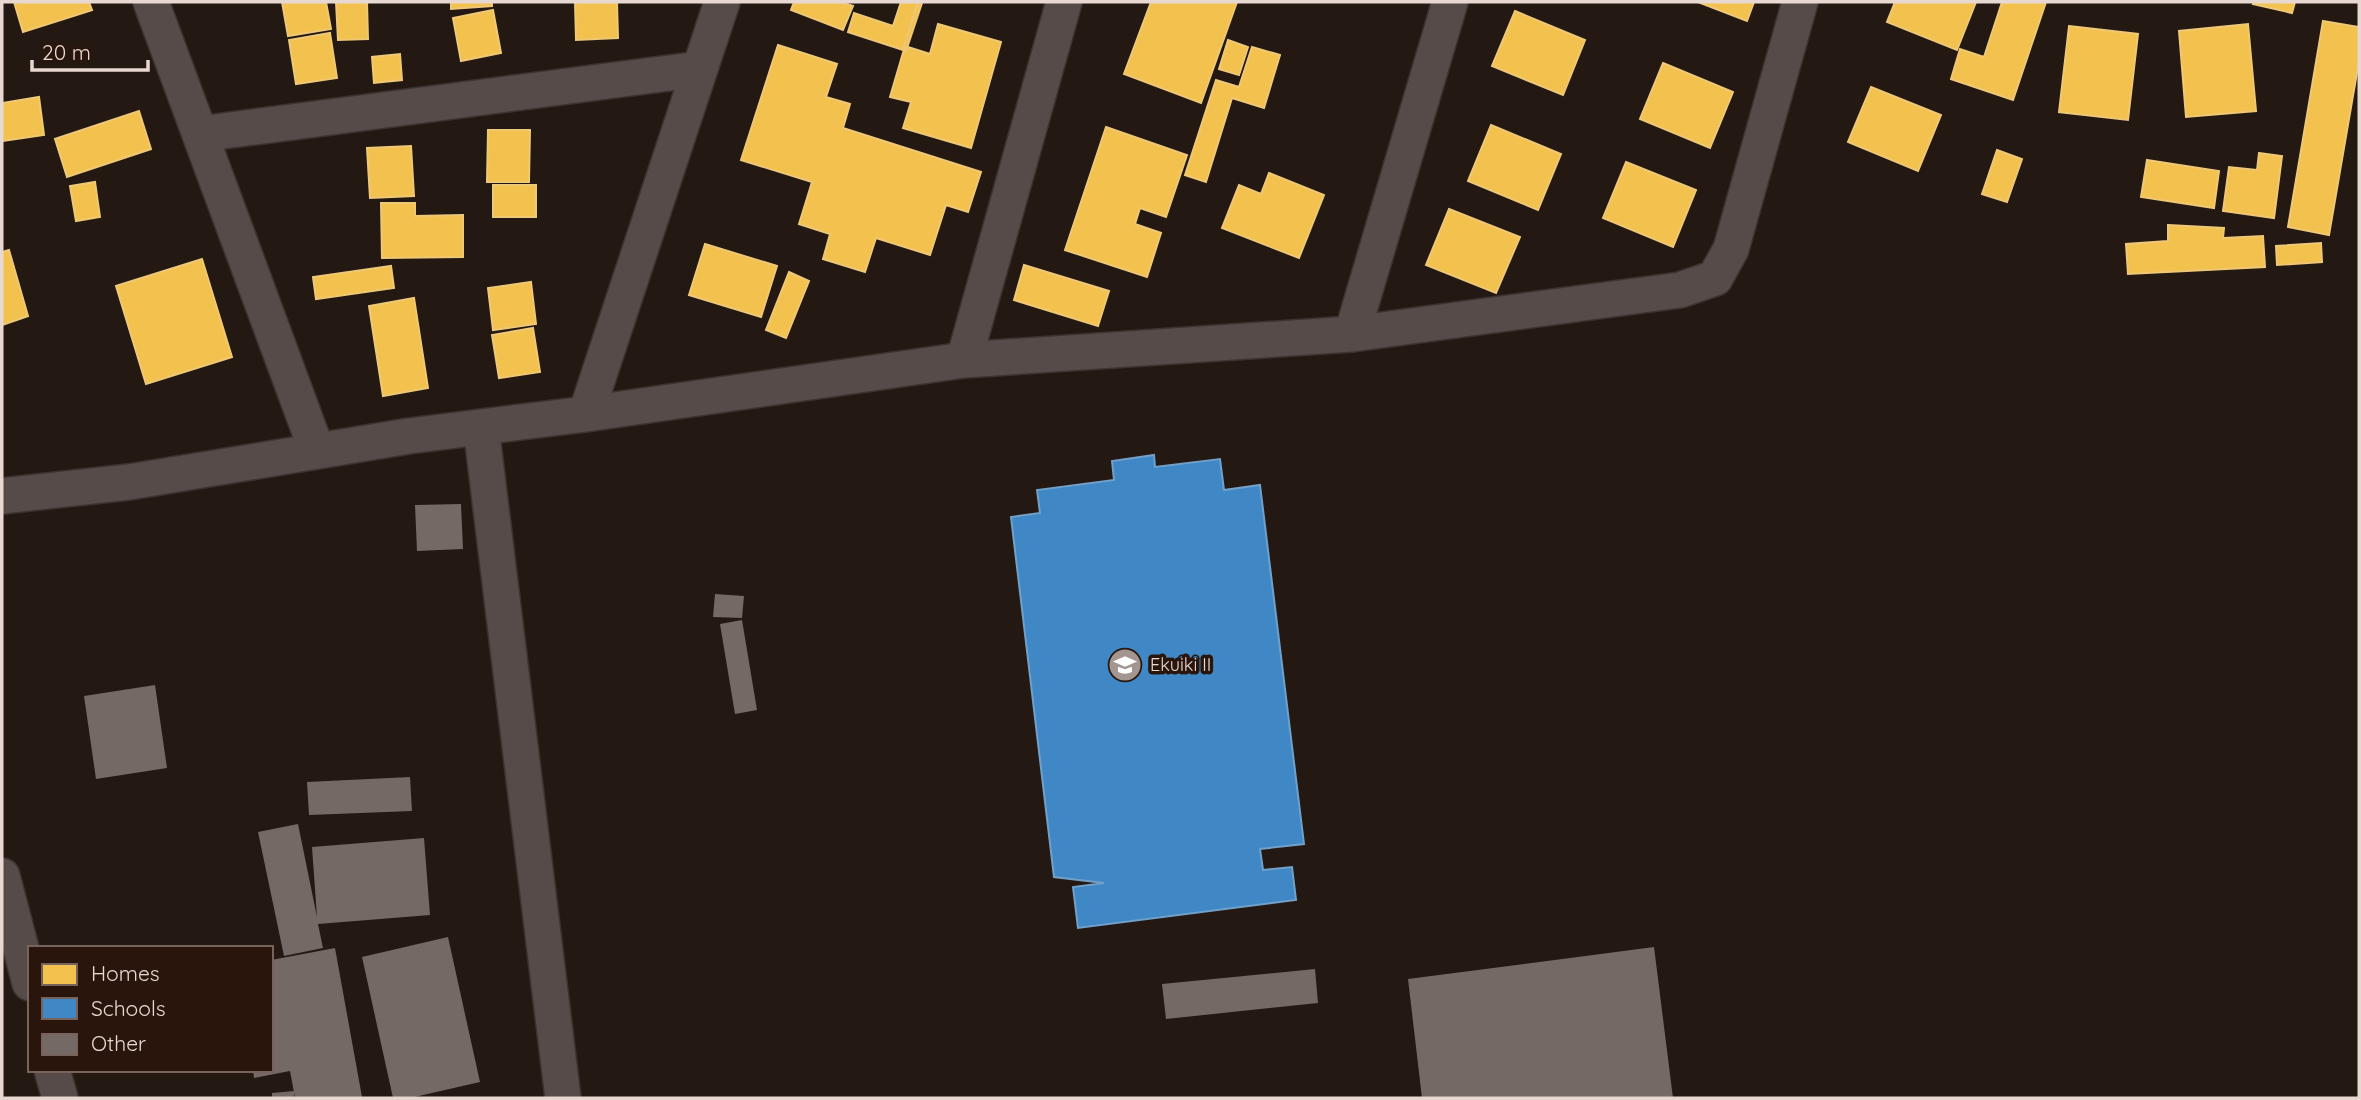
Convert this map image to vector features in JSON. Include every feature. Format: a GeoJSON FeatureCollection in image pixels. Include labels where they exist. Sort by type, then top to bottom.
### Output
{"type":"FeatureCollection","features":[{"type":"Feature","properties":{"kind":"street"},"geometry":{"type":"LineString","coordinates":[[151,2],[317,451]]}},
{"type":"Feature","properties":{"kind":"street"},"geometry":{"type":"LineString","coordinates":[[586,414],[722,2]]}},
{"type":"Feature","properties":{"kind":"street"},"geometry":{"type":"LineString","coordinates":[[964,360],[1064,2]]}},
{"type":"Feature","properties":{"kind":"street"},"geometry":{"type":"LineString","coordinates":[[1352,334],[1450,2]]}},
{"type":"Feature","properties":{"kind":"street"},"geometry":{"type":"LineString","coordinates":[[2,496],[129,482],[481,427],[964,360],[1352,334],[1680,290],[1715,278],[1731,249],[1800,2]]}},
{"type":"Feature","properties":{"kind":"street"},"geometry":{"type":"LineString","coordinates":[[200,134],[700,69]]}},
{"type":"Feature","properties":{"kind":"street"},"geometry":{"type":"LineString","coordinates":[[481,427],[563,1098]]}},
{"type":"Feature","properties":{"kind":"street"},"geometry":{"type":"LineString","coordinates":[[2,876],[28,975]]}},
{"type":"Feature","properties":{"kind":"street"},"geometry":{"type":"LineString","coordinates":[[53,1072],[60,1098]]}},
{"type":"Feature","properties":{"kind":"building: Homes"},"geometry":{"type":"Polygon","coordinates":[[[14,2],[89,2],[92,10],[23,32],[14,2]]]}},
{"type":"Feature","properties":{"kind":"building: Homes"},"geometry":{"type":"Polygon","coordinates":[[[14,2],[89,2],[92,10],[23,32],[14,2]]]}},
{"type":"Feature","properties":{"kind":"building: Homes"},"geometry":{"type":"Polygon","coordinates":[[[282,2],[326,2],[331,29],[288,36],[282,2]]]}},
{"type":"Feature","properties":{"kind":"building: Homes"},"geometry":{"type":"Polygon","coordinates":[[[282,2],[326,2],[331,29],[288,36],[282,2]]]}},
{"type":"Feature","properties":{"kind":"building: Homes"},"geometry":{"type":"Polygon","coordinates":[[[336,2],[367,2],[368,39],[338,40],[336,2]]]}},
{"type":"Feature","properties":{"kind":"building: Homes"},"geometry":{"type":"Polygon","coordinates":[[[336,2],[367,2],[368,39],[338,40],[336,2]]]}},
{"type":"Feature","properties":{"kind":"building: Homes"},"geometry":{"type":"Polygon","coordinates":[[[451,2],[492,2],[492,6],[451,9],[451,2]]]}},
{"type":"Feature","properties":{"kind":"building: Homes"},"geometry":{"type":"Polygon","coordinates":[[[451,2],[492,2],[492,6],[451,9],[451,2]]]}},
{"type":"Feature","properties":{"kind":"building: Homes"},"geometry":{"type":"Polygon","coordinates":[[[575,2],[617,2],[618,38],[576,40],[575,2]]]}},
{"type":"Feature","properties":{"kind":"building: Homes"},"geometry":{"type":"Polygon","coordinates":[[[575,2],[617,2],[618,38],[576,40],[575,2]]]}},
{"type":"Feature","properties":{"kind":"building: Homes"},"geometry":{"type":"Polygon","coordinates":[[[794,2],[840,2],[853,6],[843,30],[791,10],[794,2]]]}},
{"type":"Feature","properties":{"kind":"building: Homes"},"geometry":{"type":"Polygon","coordinates":[[[794,2],[840,2],[853,6],[843,30],[791,10],[794,2]]]}},
{"type":"Feature","properties":{"kind":"building: Homes"},"geometry":{"type":"Polygon","coordinates":[[[901,2],[918,2],[903,50],[848,32],[854,13],[893,26],[901,2]]]}},
{"type":"Feature","properties":{"kind":"building: Homes"},"geometry":{"type":"Polygon","coordinates":[[[901,2],[922,3],[906,51],[848,32],[854,13],[893,26],[901,2]]]}},
{"type":"Feature","properties":{"kind":"building: Homes"},"geometry":{"type":"Polygon","coordinates":[[[1151,2],[1237,2],[1201,103],[1124,74],[1151,2]]]}},
{"type":"Feature","properties":{"kind":"building: Homes"},"geometry":{"type":"Polygon","coordinates":[[[1151,2],[1237,2],[1201,103],[1124,74],[1151,2]]]}},
{"type":"Feature","properties":{"kind":"building: Homes"},"geometry":{"type":"Polygon","coordinates":[[[1698,2],[1754,2],[1747,21],[1698,2]]]}},
{"type":"Feature","properties":{"kind":"building: Homes"},"geometry":{"type":"Polygon","coordinates":[[[1895,2],[1976,2],[1957,50],[1887,22],[1895,2]]]}},
{"type":"Feature","properties":{"kind":"building: Homes"},"geometry":{"type":"Polygon","coordinates":[[[2002,2],[2046,2],[2013,100],[1951,79],[1960,49],[1984,57],[2002,2]]]}},
{"type":"Feature","properties":{"kind":"building: Homes"},"geometry":{"type":"Polygon","coordinates":[[[2002,2],[2046,2],[2013,100],[1951,79],[1960,49],[1984,57],[2002,2]]]}},
{"type":"Feature","properties":{"kind":"building: Homes"},"geometry":{"type":"Polygon","coordinates":[[[2295,2],[2292,13],[2253,4],[2295,2]]]}},
{"type":"Feature","properties":{"kind":"building: Homes"},"geometry":{"type":"Polygon","coordinates":[[[493,10],[501,53],[461,61],[453,18],[493,10]]]}},
{"type":"Feature","properties":{"kind":"building: Homes"},"geometry":{"type":"Polygon","coordinates":[[[493,10],[501,53],[461,61],[453,18],[493,10]]]}},
{"type":"Feature","properties":{"kind":"building: Homes"},"geometry":{"type":"Polygon","coordinates":[[[1515,11],[1585,40],[1563,95],[1492,66],[1515,11]]]}},
{"type":"Feature","properties":{"kind":"building: Homes"},"geometry":{"type":"Polygon","coordinates":[[[2323,21],[2359,27],[2359,61],[2329,235],[2288,227],[2323,21]]]}},
{"type":"Feature","properties":{"kind":"building: Homes"},"geometry":{"type":"Polygon","coordinates":[[[938,24],[1001,42],[971,148],[903,128],[911,102],[890,97],[905,46],[930,54],[938,24]]]}},
{"type":"Feature","properties":{"kind":"building: Homes"},"geometry":{"type":"Polygon","coordinates":[[[938,24],[1001,42],[971,148],[903,128],[911,102],[890,97],[905,46],[930,54],[938,24]]]}},
{"type":"Feature","properties":{"kind":"building: Homes"},"geometry":{"type":"Polygon","coordinates":[[[2248,24],[2256,111],[2186,117],[2179,31],[2248,24]]]}},
{"type":"Feature","properties":{"kind":"building: Homes"},"geometry":{"type":"Polygon","coordinates":[[[2069,26],[2138,34],[2128,120],[2059,112],[2069,26]]]}},
{"type":"Feature","properties":{"kind":"building: Homes"},"geometry":{"type":"Polygon","coordinates":[[[330,33],[337,78],[296,84],[289,40],[330,33]]]}},
{"type":"Feature","properties":{"kind":"building: Homes"},"geometry":{"type":"Polygon","coordinates":[[[330,33],[337,78],[296,84],[289,40],[330,33]]]}},
{"type":"Feature","properties":{"kind":"building: Homes"},"geometry":{"type":"Polygon","coordinates":[[[1228,40],[1248,47],[1239,75],[1219,69],[1228,40]]]}},
{"type":"Feature","properties":{"kind":"building: Homes"},"geometry":{"type":"Polygon","coordinates":[[[1228,40],[1248,47],[1239,75],[1219,69],[1228,40]]]}},
{"type":"Feature","properties":{"kind":"building: Homes"},"geometry":{"type":"Polygon","coordinates":[[[778,45],[837,64],[826,97],[850,104],[843,128],[981,172],[968,212],[946,205],[930,255],[876,238],[865,272],[823,259],[830,234],[799,224],[812,182],[741,160],[778,45]]]}},
{"type":"Feature","properties":{"kind":"building: Homes"},"geometry":{"type":"Polygon","coordinates":[[[778,45],[837,64],[826,97],[850,104],[843,128],[981,172],[968,212],[946,205],[930,255],[876,238],[865,272],[823,259],[830,234],[799,224],[812,182],[741,160],[778,45]]]}},
{"type":"Feature","properties":{"kind":"building: Homes"},"geometry":{"type":"Polygon","coordinates":[[[1252,47],[1280,55],[1264,108],[1232,98],[1206,182],[1185,175],[1216,80],[1239,87],[1252,47]]]}},
{"type":"Feature","properties":{"kind":"building: Homes"},"geometry":{"type":"Polygon","coordinates":[[[1252,47],[1280,55],[1264,108],[1232,98],[1206,182],[1185,175],[1216,80],[1239,87],[1252,47]]]}},
{"type":"Feature","properties":{"kind":"building: Homes"},"geometry":{"type":"Polygon","coordinates":[[[400,54],[402,80],[374,83],[372,57],[400,54]]]}},
{"type":"Feature","properties":{"kind":"building: Homes"},"geometry":{"type":"Polygon","coordinates":[[[400,54],[402,80],[374,83],[372,57],[400,54]]]}},
{"type":"Feature","properties":{"kind":"building: Homes"},"geometry":{"type":"Polygon","coordinates":[[[1663,63],[1733,92],[1710,148],[1640,119],[1663,63]]]}},
{"type":"Feature","properties":{"kind":"building: Homes"},"geometry":{"type":"Polygon","coordinates":[[[1871,87],[1941,115],[1918,171],[1848,142],[1871,87]]]}},
{"type":"Feature","properties":{"kind":"building: Homes"},"geometry":{"type":"Polygon","coordinates":[[[39,97],[44,135],[2,141],[2,103],[39,97]]]}},
{"type":"Feature","properties":{"kind":"building: Homes"},"geometry":{"type":"Polygon","coordinates":[[[39,97],[44,135],[2,141],[2,103],[39,97]]]}},
{"type":"Feature","properties":{"kind":"building: Homes"},"geometry":{"type":"Polygon","coordinates":[[[139,111],[151,149],[67,177],[55,139],[139,111]]]}},
{"type":"Feature","properties":{"kind":"building: Homes"},"geometry":{"type":"Polygon","coordinates":[[[139,111],[151,149],[67,177],[55,139],[139,111]]]}},
{"type":"Feature","properties":{"kind":"building: Homes"},"geometry":{"type":"Polygon","coordinates":[[[1491,125],[1561,154],[1538,210],[1468,181],[1491,125]]]}},
{"type":"Feature","properties":{"kind":"building: Homes"},"geometry":{"type":"Polygon","coordinates":[[[1106,127],[1187,155],[1166,217],[1140,208],[1135,224],[1161,233],[1147,277],[1065,250],[1106,127]]]}},
{"type":"Feature","properties":{"kind":"building: Homes"},"geometry":{"type":"Polygon","coordinates":[[[1106,127],[1187,155],[1166,217],[1140,208],[1135,224],[1161,233],[1147,277],[1065,250],[1106,127]]]}},
{"type":"Feature","properties":{"kind":"building: Homes"},"geometry":{"type":"Polygon","coordinates":[[[488,130],[530,130],[529,182],[487,182],[488,130]]]}},
{"type":"Feature","properties":{"kind":"building: Homes"},"geometry":{"type":"Polygon","coordinates":[[[488,130],[530,130],[529,182],[487,182],[488,130]]]}},
{"type":"Feature","properties":{"kind":"building: Homes"},"geometry":{"type":"Polygon","coordinates":[[[411,146],[414,196],[370,198],[367,148],[411,146]]]}},
{"type":"Feature","properties":{"kind":"building: Homes"},"geometry":{"type":"Polygon","coordinates":[[[411,146],[414,196],[370,198],[367,148],[411,146]]]}},
{"type":"Feature","properties":{"kind":"building: Homes"},"geometry":{"type":"Polygon","coordinates":[[[1997,150],[2022,159],[2007,202],[1982,194],[1997,150]]]}},
{"type":"Feature","properties":{"kind":"building: Homes"},"geometry":{"type":"Polygon","coordinates":[[[1997,150],[2022,159],[2007,202],[1982,194],[1997,150]]]}},
{"type":"Feature","properties":{"kind":"building: Homes"},"geometry":{"type":"Polygon","coordinates":[[[2259,153],[2282,156],[2274,218],[2223,211],[2229,167],[2257,170],[2259,153]]]}},
{"type":"Feature","properties":{"kind":"building: Homes"},"geometry":{"type":"Polygon","coordinates":[[[2147,160],[2219,171],[2214,208],[2141,197],[2147,160]]]}},
{"type":"Feature","properties":{"kind":"building: Homes"},"geometry":{"type":"Polygon","coordinates":[[[2147,160],[2219,171],[2214,208],[2141,197],[2147,160]]]}},
{"type":"Feature","properties":{"kind":"building: Homes"},"geometry":{"type":"Polygon","coordinates":[[[1626,162],[1696,190],[1673,247],[1603,218],[1626,162]]]}},
{"type":"Feature","properties":{"kind":"building: Homes"},"geometry":{"type":"Polygon","coordinates":[[[1269,173],[1324,195],[1299,258],[1222,228],[1239,185],[1261,194],[1269,173]]]}},
{"type":"Feature","properties":{"kind":"building: Homes"},"geometry":{"type":"Polygon","coordinates":[[[1269,173],[1324,195],[1299,258],[1222,228],[1239,185],[1261,194],[1269,173]]]}},
{"type":"Feature","properties":{"kind":"building: Homes"},"geometry":{"type":"Polygon","coordinates":[[[95,182],[100,217],[76,221],[70,186],[95,182]]]}},
{"type":"Feature","properties":{"kind":"building: Homes"},"geometry":{"type":"Polygon","coordinates":[[[95,182],[100,217],[76,221],[70,186],[95,182]]]}},
{"type":"Feature","properties":{"kind":"building: Homes"},"geometry":{"type":"Polygon","coordinates":[[[493,185],[536,185],[536,217],[493,217],[493,185]]]}},
{"type":"Feature","properties":{"kind":"building: Homes"},"geometry":{"type":"Polygon","coordinates":[[[493,185],[536,185],[536,217],[493,217],[493,185]]]}},
{"type":"Feature","properties":{"kind":"building: Homes"},"geometry":{"type":"Polygon","coordinates":[[[381,203],[415,203],[415,216],[463,215],[463,257],[382,258],[381,203]]]}},
{"type":"Feature","properties":{"kind":"building: Homes"},"geometry":{"type":"Polygon","coordinates":[[[381,203],[415,203],[415,216],[463,215],[463,257],[382,258],[381,203]]]}},
{"type":"Feature","properties":{"kind":"building: Homes"},"geometry":{"type":"Polygon","coordinates":[[[1449,209],[1520,237],[1496,293],[1426,265],[1449,209]]]}},
{"type":"Feature","properties":{"kind":"building: Homes"},"geometry":{"type":"Polygon","coordinates":[[[2168,225],[2224,228],[2223,238],[2263,236],[2265,267],[2128,274],[2126,244],[2168,241],[2168,225]]]}},
{"type":"Feature","properties":{"kind":"building: Homes"},"geometry":{"type":"Polygon","coordinates":[[[2321,243],[2322,262],[2277,265],[2276,246],[2321,243]]]}},
{"type":"Feature","properties":{"kind":"building: Homes"},"geometry":{"type":"Polygon","coordinates":[[[705,244],[777,266],[761,317],[689,295],[705,244]]]}},
{"type":"Feature","properties":{"kind":"building: Homes"},"geometry":{"type":"Polygon","coordinates":[[[705,244],[777,266],[761,317],[689,295],[705,244]]]}},
{"type":"Feature","properties":{"kind":"building: Homes"},"geometry":{"type":"Polygon","coordinates":[[[9,250],[28,316],[2,325],[2,252],[9,250]]]}},
{"type":"Feature","properties":{"kind":"building: Homes"},"geometry":{"type":"Polygon","coordinates":[[[9,250],[28,316],[2,325],[2,252],[9,250]]]}},
{"type":"Feature","properties":{"kind":"building: Homes"},"geometry":{"type":"Polygon","coordinates":[[[202,259],[232,357],[146,384],[116,286],[202,259]]]}},
{"type":"Feature","properties":{"kind":"building: Homes"},"geometry":{"type":"Polygon","coordinates":[[[202,259],[232,357],[146,384],[116,286],[202,259]]]}},
{"type":"Feature","properties":{"kind":"building: Homes"},"geometry":{"type":"Polygon","coordinates":[[[1024,265],[1109,291],[1098,326],[1014,300],[1024,265]]]}},
{"type":"Feature","properties":{"kind":"building: Homes"},"geometry":{"type":"Polygon","coordinates":[[[1024,265],[1109,291],[1098,326],[1014,300],[1024,265]]]}},
{"type":"Feature","properties":{"kind":"building: Homes"},"geometry":{"type":"Polygon","coordinates":[[[391,266],[394,288],[316,299],[313,277],[391,266]]]}},
{"type":"Feature","properties":{"kind":"building: Homes"},"geometry":{"type":"Polygon","coordinates":[[[391,266],[394,288],[316,299],[313,277],[391,266]]]}},
{"type":"Feature","properties":{"kind":"building: Homes"},"geometry":{"type":"Polygon","coordinates":[[[789,272],[809,281],[786,338],[766,330],[789,272]]]}},
{"type":"Feature","properties":{"kind":"building: Homes"},"geometry":{"type":"Polygon","coordinates":[[[789,272],[809,281],[786,338],[766,330],[789,272]]]}},
{"type":"Feature","properties":{"kind":"building: Homes"},"geometry":{"type":"Polygon","coordinates":[[[531,282],[536,324],[493,330],[488,288],[531,282]]]}},
{"type":"Feature","properties":{"kind":"building: Homes"},"geometry":{"type":"Polygon","coordinates":[[[531,282],[536,324],[493,330],[488,288],[531,282]]]}},
{"type":"Feature","properties":{"kind":"building: Homes"},"geometry":{"type":"Polygon","coordinates":[[[414,298],[428,388],[383,396],[369,306],[414,298]]]}},
{"type":"Feature","properties":{"kind":"building: Homes"},"geometry":{"type":"Polygon","coordinates":[[[414,298],[428,388],[383,396],[369,306],[414,298]]]}},
{"type":"Feature","properties":{"kind":"building: Homes"},"geometry":{"type":"Polygon","coordinates":[[[533,328],[540,372],[499,378],[492,335],[533,328]]]}},
{"type":"Feature","properties":{"kind":"building: Homes"},"geometry":{"type":"Polygon","coordinates":[[[533,328],[540,372],[499,378],[492,335],[533,328]]]}},
{"type":"Feature","properties":{"kind":"building: Schools"},"geometry":{"type":"Polygon","coordinates":[[[1154,455],[1155,467],[1220,459],[1224,490],[1260,485],[1304,844],[1260,849],[1263,870],[1292,867],[1296,900],[1078,928],[1073,887],[1104,883],[1054,877],[1011,517],[1040,513],[1037,490],[1114,480],[1112,461],[1154,455]]]}},
{"type":"Feature","properties":{"kind":"building: Other"},"geometry":{"type":"Polygon","coordinates":[[[461,504],[463,549],[417,551],[415,505],[461,504]]]}},
{"type":"Feature","properties":{"kind":"building: Other"},"geometry":{"type":"Polygon","coordinates":[[[715,594],[744,596],[742,618],[713,617],[715,594]]]}},
{"type":"Feature","properties":{"kind":"building: Other"},"geometry":{"type":"Polygon","coordinates":[[[742,620],[757,710],[735,714],[720,624],[742,620]]]}},
{"type":"Feature","properties":{"kind":"building: Other"},"geometry":{"type":"Polygon","coordinates":[[[155,685],[167,768],[96,779],[84,696],[155,685]]]}},
{"type":"Feature","properties":{"kind":"building: Other"},"geometry":{"type":"Polygon","coordinates":[[[410,777],[412,811],[309,815],[307,782],[410,777]]]}},
{"type":"Feature","properties":{"kind":"building: Other"},"geometry":{"type":"Polygon","coordinates":[[[298,824],[317,917],[312,847],[424,838],[430,915],[318,924],[323,948],[284,956],[258,832],[298,824]]]}},
{"type":"Feature","properties":{"kind":"building: Other"},"geometry":{"type":"Polygon","coordinates":[[[448,937],[480,1082],[410,1098],[393,1098],[362,957],[448,937]]]}},
{"type":"Feature","properties":{"kind":"building: Other"},"geometry":{"type":"Polygon","coordinates":[[[1654,947],[1673,1098],[1422,1098],[1408,979],[1654,947]]]}},
{"type":"Feature","properties":{"kind":"building: Other"},"geometry":{"type":"Polygon","coordinates":[[[335,948],[362,1097],[295,1098],[290,1071],[254,1078],[253,1072],[273,1072],[273,960],[335,948]]]}},
{"type":"Feature","properties":{"kind":"building: Other"},"geometry":{"type":"Polygon","coordinates":[[[1315,969],[1318,1003],[1166,1019],[1162,984],[1315,969]]]}},
{"type":"Feature","properties":{"kind":"building: Other"},"geometry":{"type":"Polygon","coordinates":[[[294,1091],[294,1098],[272,1098],[272,1093],[294,1091]]]}},
{"type":"Feature","properties":{"kind":"place","name":"Ekuiki II"},"geometry":{"type":"Point","coordinates":[1125,665]}}]}
